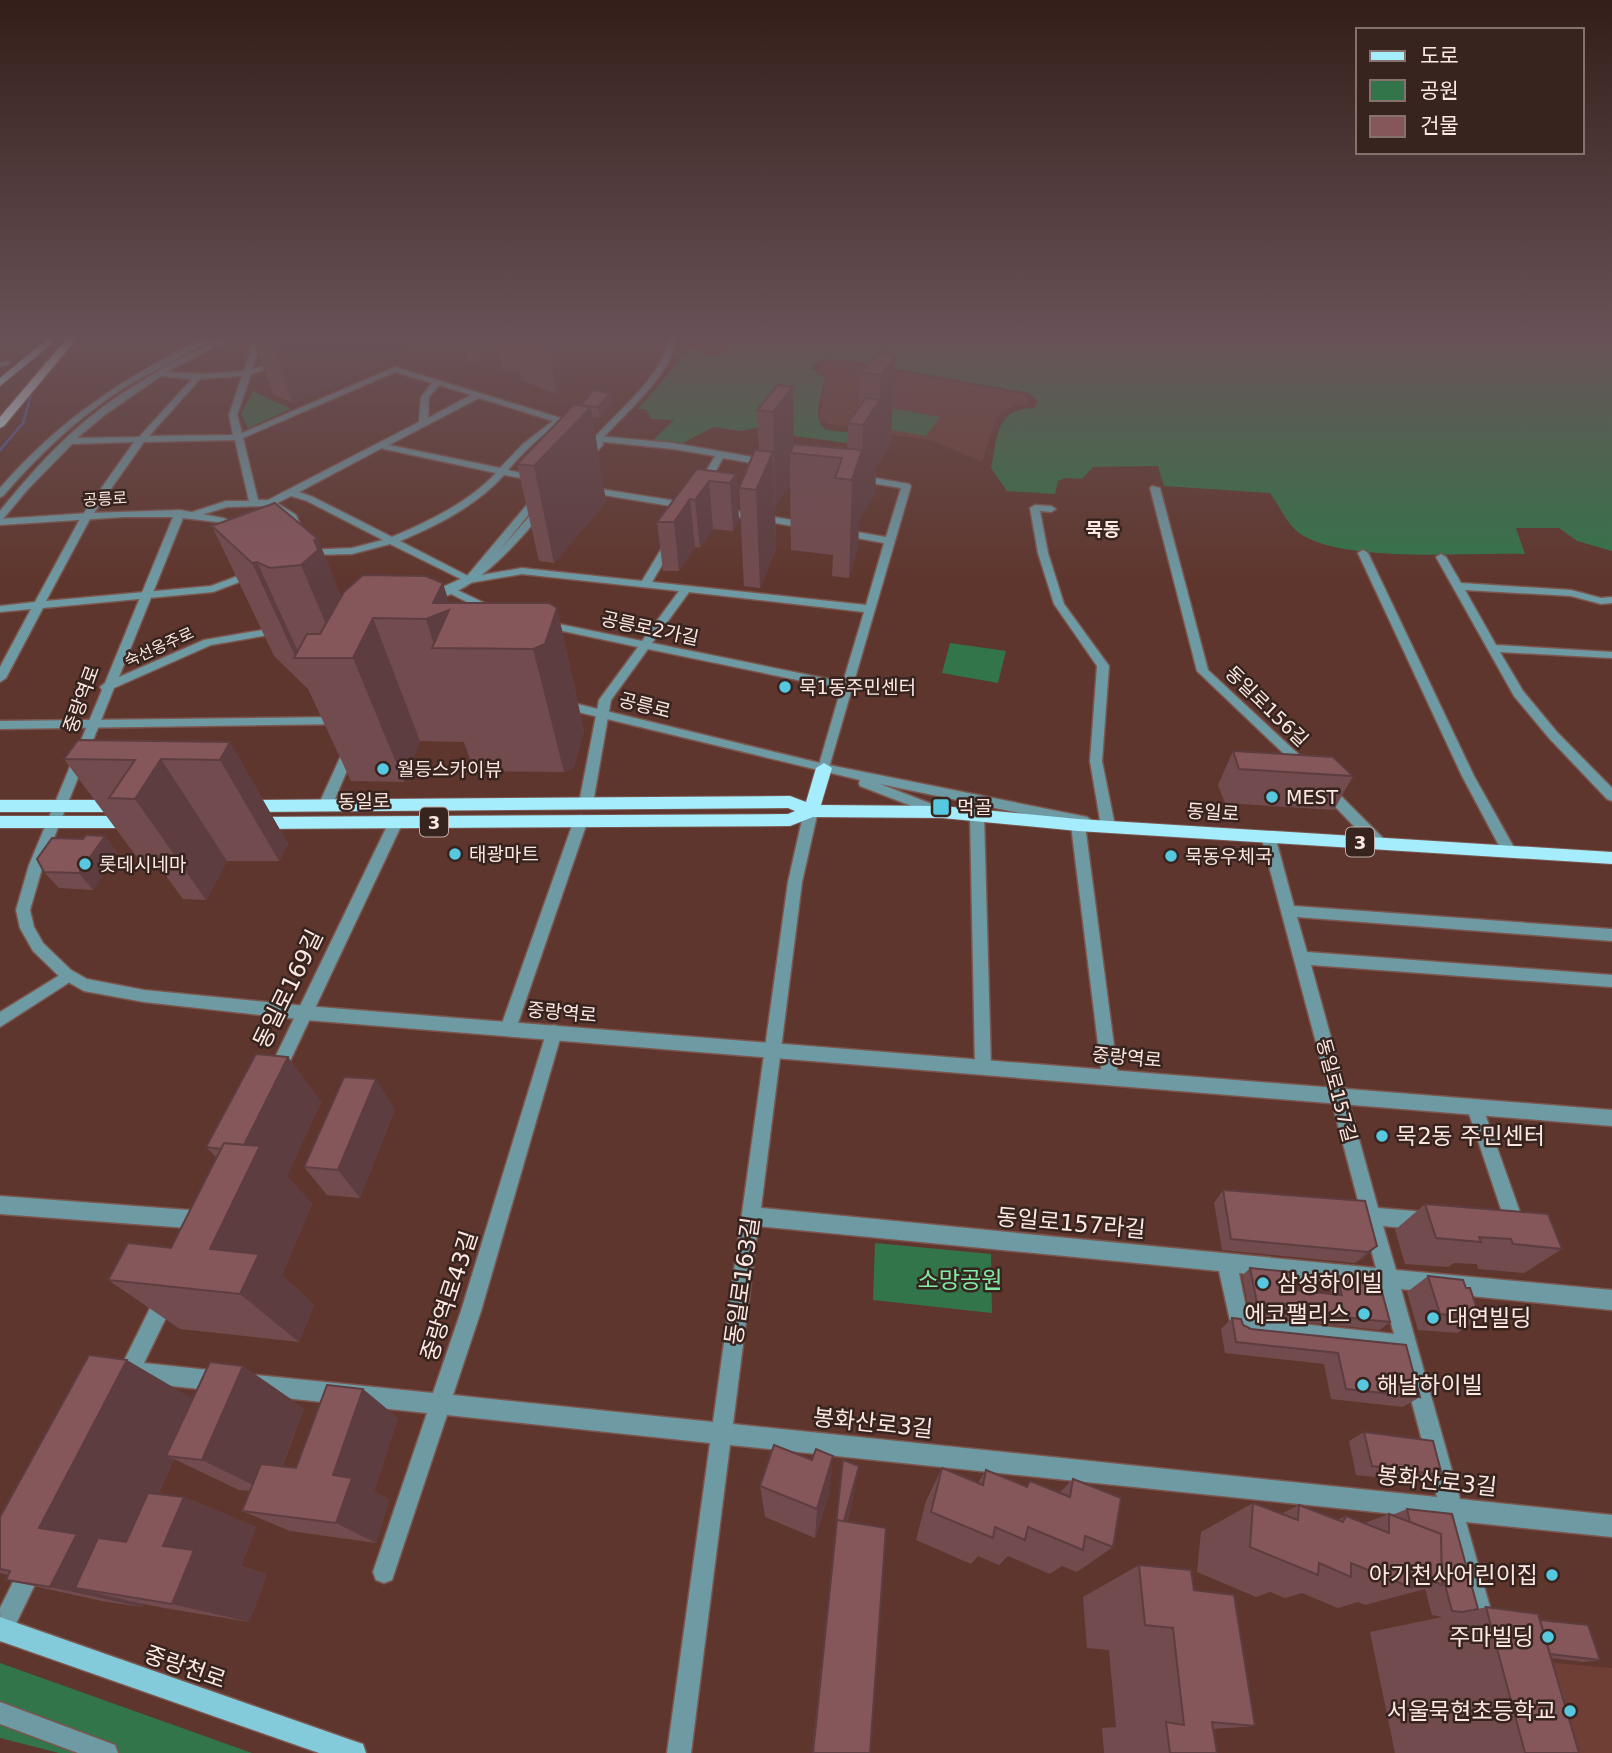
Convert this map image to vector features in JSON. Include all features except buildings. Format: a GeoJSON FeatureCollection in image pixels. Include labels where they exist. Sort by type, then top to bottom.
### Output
{"type":"FeatureCollection","features":[{"type":"Feature","properties":{"kind":"main road"},"geometry":{"type":"LineString","coordinates":[[811,811],[824,768]]}},
{"type":"Feature","properties":{"kind":"main road"},"geometry":{"type":"LineString","coordinates":[[0,806],[140,806],[120,812],[117,816],[130,822]]}},
{"type":"Feature","properties":{"kind":"main road","name":"동일로"},"geometry":{"type":"LineString","coordinates":[[220,806],[325,806],[379,814],[396,822],[583,812]]}},
{"type":"Feature","properties":{"kind":"main road"},"geometry":{"type":"LineString","coordinates":[[292,823],[313,818],[317,814],[317,810],[300,806]]}},
{"type":"Feature","properties":{"kind":"main road","name":"동일로"},"geometry":{"type":"LineString","coordinates":[[238,823],[292,823],[379,814],[746,811],[790,820],[811,811],[942,813],[1078,825],[1612,858]]}},
{"type":"Feature","properties":{"kind":"main road"},"geometry":{"type":"LineString","coordinates":[[0,822],[157,822]]}},
{"type":"Feature","properties":{"kind":"main road","name":"중랑천로"},"geometry":{"type":"LineString","coordinates":[[1,1629],[354,1753]]}},
{"type":"Feature","properties":{"kind":"street"},"geometry":{"type":"LineString","coordinates":[[0,494],[34,453],[73,419]]}},
{"type":"Feature","properties":{"kind":"street"},"geometry":{"type":"LineString","coordinates":[[0,517],[67,441],[92,419]]}},
{"type":"Feature","properties":{"kind":"street"},"geometry":{"type":"LineString","coordinates":[[0,678],[86,517],[140,441],[160,419]]}},
{"type":"Feature","properties":{"kind":"street"},"geometry":{"type":"LineString","coordinates":[[234,419],[254,502]]}},
{"type":"Feature","properties":{"kind":"street"},"geometry":{"type":"LineString","coordinates":[[67,441],[239,438],[282,419]]}},
{"type":"Feature","properties":{"kind":"street"},"geometry":{"type":"LineString","coordinates":[[423,419],[423,425]]}},
{"type":"Feature","properties":{"kind":"street"},"geometry":{"type":"LineString","coordinates":[[270,503],[434,419]]}},
{"type":"Feature","properties":{"kind":"street"},"geometry":{"type":"LineString","coordinates":[[556,419],[572,424]]}},
{"type":"Feature","properties":{"kind":"street"},"geometry":{"type":"LineString","coordinates":[[597,434],[611,419]]}},
{"type":"Feature","properties":{"kind":"street"},"geometry":{"type":"LineString","coordinates":[[186,514],[226,504],[270,503],[293,517],[296,555],[337,555],[389,541],[437,522],[474,498],[527,445],[560,420]]}},
{"type":"Feature","properties":{"kind":"street"},"geometry":{"type":"LineString","coordinates":[[597,434],[774,464]]}},
{"type":"Feature","properties":{"kind":"street"},"geometry":{"type":"LineString","coordinates":[[573,465],[600,443],[597,434]]}},
{"type":"Feature","properties":{"kind":"street"},"geometry":{"type":"LineString","coordinates":[[384,446],[552,482]]}},
{"type":"Feature","properties":{"kind":"street"},"geometry":{"type":"LineString","coordinates":[[647,582],[721,454]]}},
{"type":"Feature","properties":{"kind":"street"},"geometry":{"type":"LineString","coordinates":[[824,768],[906,486],[853,477]]}},
{"type":"Feature","properties":{"kind":"street"},"geometry":{"type":"LineString","coordinates":[[573,488],[890,541]]}},
{"type":"Feature","properties":{"kind":"street","name":"동일로156길"},"geometry":{"type":"LineString","coordinates":[[1155,488],[1203,671],[1315,777],[1379,843]]}},
{"type":"Feature","properties":{"kind":"street"},"geometry":{"type":"LineString","coordinates":[[290,492],[310,499],[469,580],[523,571],[647,582],[870,608]]}},
{"type":"Feature","properties":{"kind":"street"},"geometry":{"type":"LineString","coordinates":[[469,580],[477,566],[539,496]]}},
{"type":"Feature","properties":{"kind":"street"},"geometry":{"type":"LineString","coordinates":[[415,601],[451,590],[489,568],[552,496]]}},
{"type":"Feature","properties":{"kind":"street"},"geometry":{"type":"LineString","coordinates":[[1051,509],[1035,509],[1049,576],[1059,604],[1103,666],[1096,761],[1108,826]]}},
{"type":"Feature","properties":{"kind":"street","name":"공릉로"},"geometry":{"type":"LineString","coordinates":[[0,522],[186,514],[231,522],[251,536]]}},
{"type":"Feature","properties":{"kind":"street","name":"중랑역로"},"geometry":{"type":"LineString","coordinates":[[186,514],[145,595],[106,687],[94,725],[36,865],[23,910],[27,928],[38,947],[68,976],[84,985],[114,992],[306,1013],[1612,1118]]}},
{"type":"Feature","properties":{"kind":"street"},"geometry":{"type":"LineString","coordinates":[[1363,553],[1468,776],[1509,851]]}},
{"type":"Feature","properties":{"kind":"street"},"geometry":{"type":"LineString","coordinates":[[1441,557],[1524,701],[1612,796]]}},
{"type":"Feature","properties":{"kind":"street"},"geometry":{"type":"LineString","coordinates":[[0,609],[213,589],[268,567]]}},
{"type":"Feature","properties":{"kind":"street"},"geometry":{"type":"LineString","coordinates":[[1457,586],[1571,593],[1601,601],[1612,600]]}},
{"type":"Feature","properties":{"kind":"street"},"geometry":{"type":"LineString","coordinates":[[508,1029],[583,812],[605,701],[687,588]]}},
{"type":"Feature","properties":{"kind":"street"},"geometry":{"type":"LineString","coordinates":[[451,590],[504,617]]}},
{"type":"Feature","properties":{"kind":"street","name":"공릉로2가길"},"geometry":{"type":"LineString","coordinates":[[535,622],[848,687]]}},
{"type":"Feature","properties":{"kind":"street","name":"숙선옹주로"},"geometry":{"type":"LineString","coordinates":[[106,687],[208,642],[293,628]]}},
{"type":"Feature","properties":{"kind":"street"},"geometry":{"type":"LineString","coordinates":[[1492,648],[1612,655]]}},
{"type":"Feature","properties":{"kind":"street","name":"공릉로"},"geometry":{"type":"LineString","coordinates":[[548,701],[824,768],[1108,826]]}},
{"type":"Feature","properties":{"kind":"street"},"geometry":{"type":"LineString","coordinates":[[0,725],[354,727],[325,806]]}},
{"type":"Feature","properties":{"kind":"street","name":"공릉로"},"geometry":{"type":"LineString","coordinates":[[824,768],[942,813]]}},
{"type":"Feature","properties":{"kind":"street","name":"동일로163길"},"geometry":{"type":"LineString","coordinates":[[679,1753],[795,882],[811,811]]}},
{"type":"Feature","properties":{"kind":"street"},"geometry":{"type":"LineString","coordinates":[[977,815],[983,1067]]}},
{"type":"Feature","properties":{"kind":"street","name":"동일로169길"},"geometry":{"type":"LineString","coordinates":[[266,1094],[396,822]]}},
{"type":"Feature","properties":{"kind":"street"},"geometry":{"type":"LineString","coordinates":[[1078,825],[1110,1076]]}},
{"type":"Feature","properties":{"kind":"street","name":"동일로157길"},"geometry":{"type":"LineString","coordinates":[[1268,836],[1488,1644]]}},
{"type":"Feature","properties":{"kind":"street"},"geometry":{"type":"LineString","coordinates":[[1288,911],[1612,935]]}},
{"type":"Feature","properties":{"kind":"street"},"geometry":{"type":"LineString","coordinates":[[1301,958],[1612,981]]}},
{"type":"Feature","properties":{"kind":"street"},"geometry":{"type":"LineString","coordinates":[[0,1020],[68,976]]}},
{"type":"Feature","properties":{"kind":"street","name":"중랑역로43길"},"geometry":{"type":"LineString","coordinates":[[384,1572],[471,1311],[554,1032]]}},
{"type":"Feature","properties":{"kind":"street"},"geometry":{"type":"LineString","coordinates":[[1475,1108],[1512,1215],[1509,1226],[1491,1226]]}},
{"type":"Feature","properties":{"kind":"street"},"geometry":{"type":"LineString","coordinates":[[0,1205],[207,1214],[192,1243]]}},
{"type":"Feature","properties":{"kind":"street","name":"동일로157라길"},"geometry":{"type":"LineString","coordinates":[[750,1216],[1388,1276],[1612,1300]]}},
{"type":"Feature","properties":{"kind":"street"},"geometry":{"type":"LineString","coordinates":[[1372,1216],[1438,1222]]}},
{"type":"Feature","properties":{"kind":"street"},"geometry":{"type":"LineString","coordinates":[[1227,1262],[1240,1327],[1407,1345]]}},
{"type":"Feature","properties":{"kind":"street"},"geometry":{"type":"LineString","coordinates":[[115,1400],[175,1279]]}},
{"type":"Feature","properties":{"kind":"street","name":"봉화산로3길"},"geometry":{"type":"LineString","coordinates":[[129,1371],[1612,1526]]}},
{"type":"Feature","properties":{"kind":"street"},"geometry":{"type":"LineString","coordinates":[[1,1629],[40,1552]]}},
{"type":"Feature","properties":{"kind":"street"},"geometry":{"type":"LineString","coordinates":[[0,1713],[107,1753]]}},
{"type":"Feature","properties":{"kind":"shaded area"},"geometry":{"type":"Polygon","coordinates":[[[820,419],[996,419],[982,462],[934,441],[828,424],[820,419]]]}},
{"type":"Feature","properties":{"kind":"shaded area","name":"서울묵현초등학교"},"geometry":{"type":"Polygon","coordinates":[[[1512,1659],[1612,1668],[1612,1753],[1539,1753],[1512,1659]]]}},
{"type":"Feature","properties":{"kind":"green space"},"geometry":{"type":"Polygon","coordinates":[[[243,419],[269,419],[248,428],[243,419]]]}},
{"type":"Feature","properties":{"kind":"green space"},"geometry":{"type":"Polygon","coordinates":[[[651,419],[819,419],[826,430],[866,434],[861,445],[794,436],[770,446],[761,427],[741,431],[713,427],[683,443],[653,440],[674,420],[651,419]]]}},
{"type":"Feature","properties":{"kind":"green space"},"geometry":{"type":"Polygon","coordinates":[[[850,419],[939,419],[926,436],[847,422],[850,419]]]}},
{"type":"Feature","properties":{"kind":"green space"},"geometry":{"type":"Polygon","coordinates":[[[1005,419],[1612,419],[1612,551],[1577,541],[1559,528],[1516,528],[1525,554],[1408,554],[1345,549],[1319,543],[1299,533],[1270,493],[1164,486],[1158,466],[1093,467],[1082,479],[1065,478],[1058,481],[1055,494],[1007,491],[991,468],[997,435],[1005,419]]]}},
{"type":"Feature","properties":{"kind":"green space"},"geometry":{"type":"Polygon","coordinates":[[[950,643],[1006,651],[998,683],[942,673],[950,643]]]}},
{"type":"Feature","properties":{"kind":"green space","name":"소망공원"},"geometry":{"type":"Polygon","coordinates":[[[875,1243],[991,1254],[992,1313],[873,1300],[875,1243]]]}},
{"type":"Feature","properties":{"kind":"green space"},"geometry":{"type":"Polygon","coordinates":[[[0,1663],[252,1753],[59,1753],[0,1738],[0,1663]]]}},
{"type":"Feature","properties":{"kind":"waterway"},"geometry":{"type":"LineString","coordinates":[[0,450],[24,419]]}},
{"type":"Feature","properties":{"kind":"place","name":"묵1동주민센터"},"geometry":{"type":"Point","coordinates":[785,687]}},
{"type":"Feature","properties":{"kind":"place","name":"월등스카이뷰"},"geometry":{"type":"Point","coordinates":[383,769]}},
{"type":"Feature","properties":{"kind":"place","name":"MEST"},"geometry":{"type":"Point","coordinates":[1272,797]}},
{"type":"Feature","properties":{"kind":"place","name":"먹골"},"geometry":{"type":"Point","coordinates":[941,807]}},
{"type":"Feature","properties":{"kind":"place","name":"태광마트"},"geometry":{"type":"Point","coordinates":[455,854]}},
{"type":"Feature","properties":{"kind":"place","name":"묵동우체국"},"geometry":{"type":"Point","coordinates":[1171,856]}},
{"type":"Feature","properties":{"kind":"place","name":"롯데시네마"},"geometry":{"type":"Point","coordinates":[85,864]}},
{"type":"Feature","properties":{"kind":"place","name":"묵2동 주민센터"},"geometry":{"type":"Point","coordinates":[1382,1136]}},
{"type":"Feature","properties":{"kind":"place","name":"삼성하이빌"},"geometry":{"type":"Point","coordinates":[1263,1283]}},
{"type":"Feature","properties":{"kind":"place","name":"에코팰리스"},"geometry":{"type":"Point","coordinates":[1364,1314]}},
{"type":"Feature","properties":{"kind":"place","name":"대연빌딩"},"geometry":{"type":"Point","coordinates":[1433,1318]}},
{"type":"Feature","properties":{"kind":"place","name":"해날하이빌"},"geometry":{"type":"Point","coordinates":[1363,1385]}},
{"type":"Feature","properties":{"kind":"place","name":"아기천사어린이집"},"geometry":{"type":"Point","coordinates":[1552,1575]}},
{"type":"Feature","properties":{"kind":"place","name":"주마빌딩"},"geometry":{"type":"Point","coordinates":[1548,1637]}},
{"type":"Feature","properties":{"kind":"place","name":"서울묵현초등학교"},"geometry":{"type":"Point","coordinates":[1570,1711]}},
{"type":"Feature","properties":{"kind":"district","name":"묵동"},"geometry":{"type":"Point","coordinates":[1103,529]}}]}
